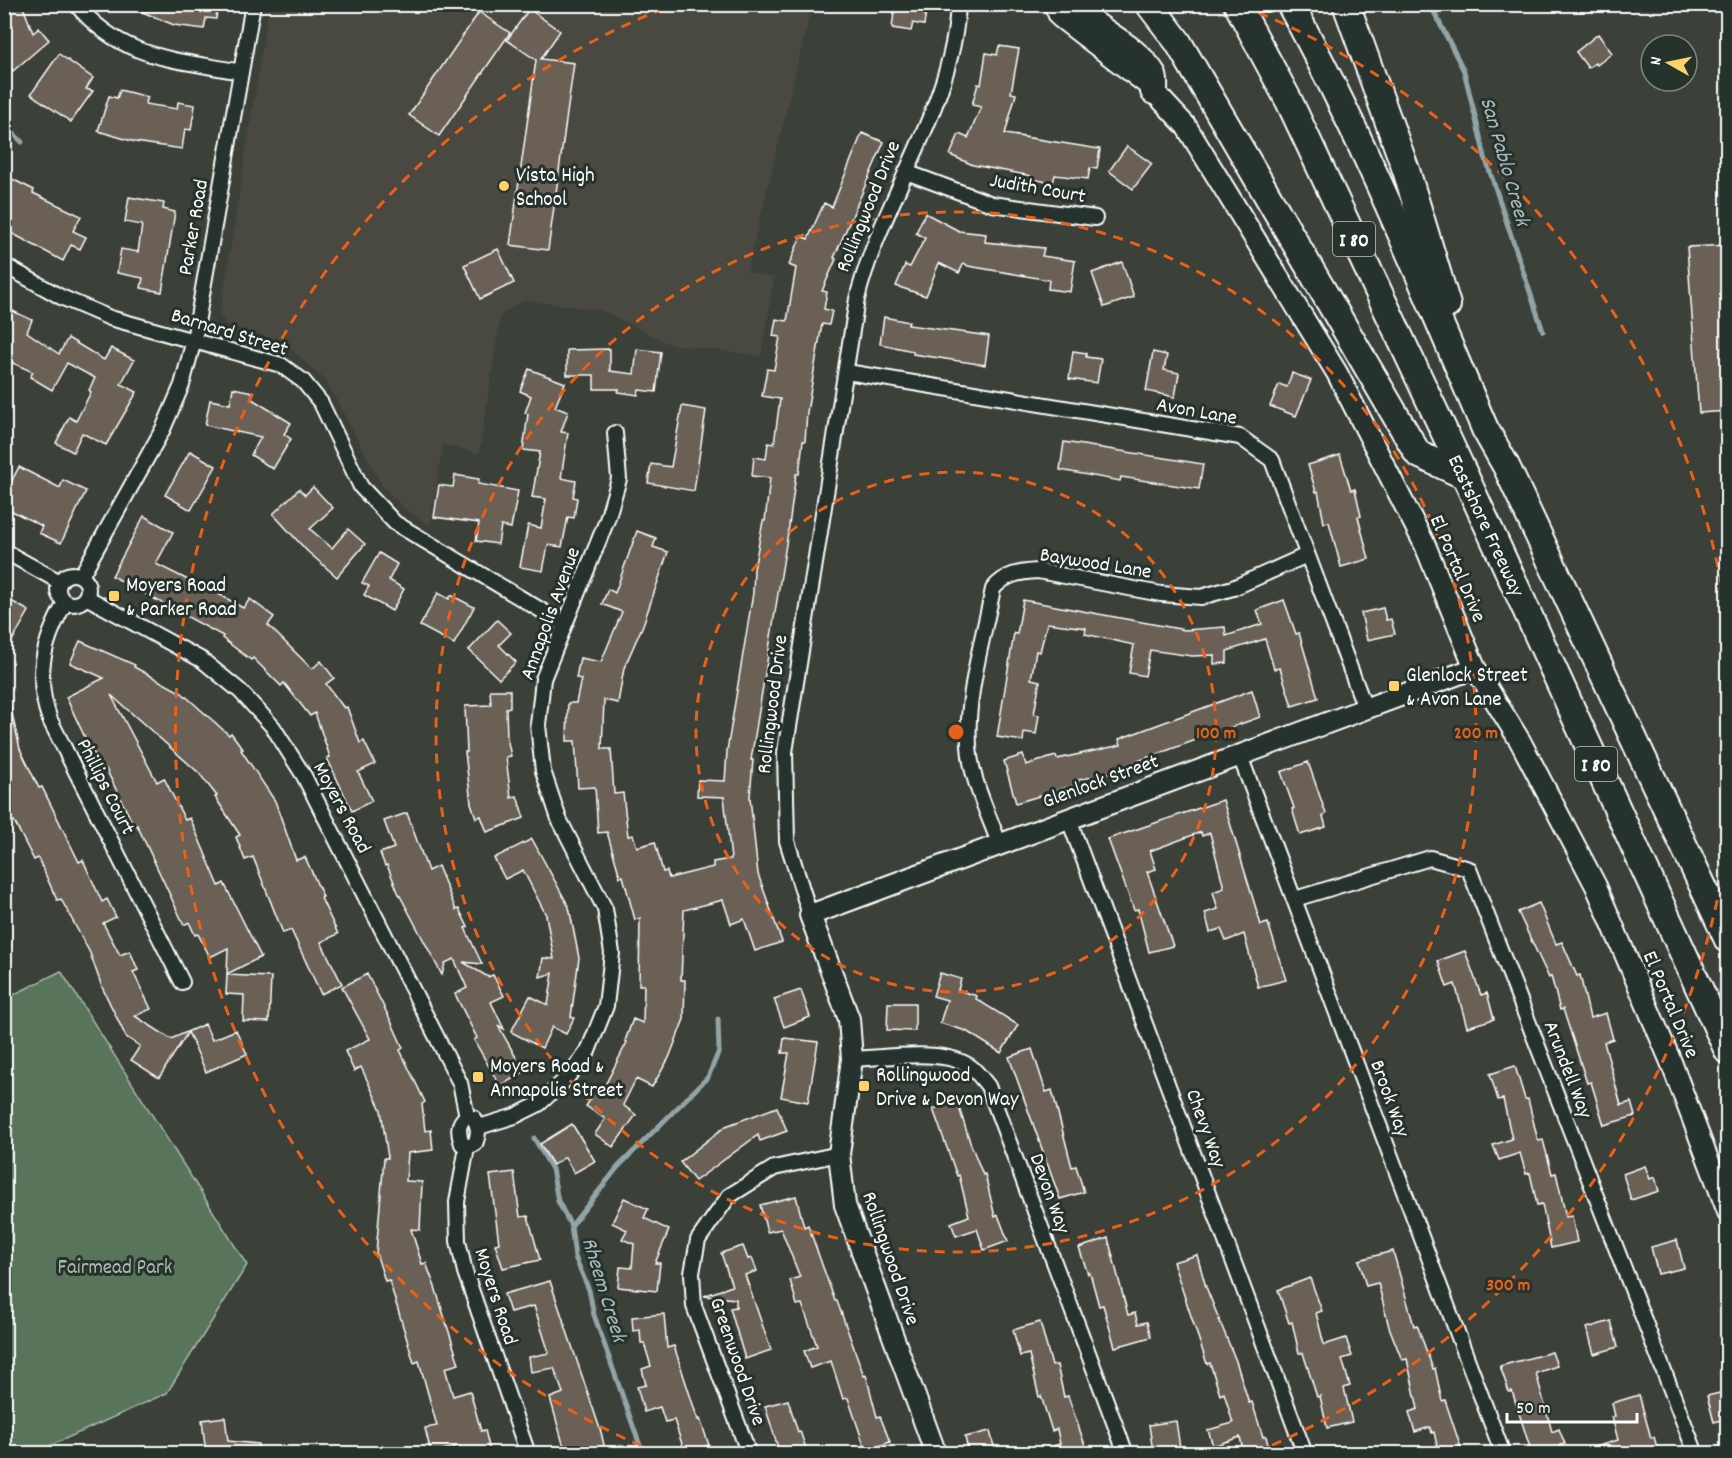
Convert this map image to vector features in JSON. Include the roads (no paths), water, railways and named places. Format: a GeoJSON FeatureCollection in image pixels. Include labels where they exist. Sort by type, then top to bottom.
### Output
{"type":"FeatureCollection","features":[{"type":"Feature","properties":{"kind":"highway"},"geometry":{"type":"LineString","coordinates":[[1070,4],[1088,21],[1124,46],[1151,72],[1154,91]]}},
{"type":"Feature","properties":{"kind":"highway"},"geometry":{"type":"LineString","coordinates":[[1149,4],[1178,42],[1418,454],[1465,476]]}},
{"type":"Feature","properties":{"kind":"highway","name":"Eastshore Freeway"},"geometry":{"type":"LineString","coordinates":[[1237,4],[1289,100],[1465,476],[1728,1051]]}},
{"type":"Feature","properties":{"kind":"highway","name":"Eastshore Freeway"},"geometry":{"type":"LineString","coordinates":[[1290,4],[1333,84],[1375,173],[1485,429],[1506,466],[1728,940]]}},
{"type":"Feature","properties":{"kind":"highway"},"geometry":{"type":"LineString","coordinates":[[1346,4],[1406,170],[1485,429]]}},
{"type":"Feature","properties":{"kind":"main road","name":"El Portal Drive"},"geometry":{"type":"LineString","coordinates":[[1054,4],[1060,17],[1154,91],[1186,126],[1337,373],[1425,545],[1475,668],[1520,741],[1596,886],[1671,1062],[1728,1212]]}},
{"type":"Feature","properties":{"kind":"main road","name":"Glenlock Street"},"geometry":{"type":"LineString","coordinates":[[810,915],[1068,817],[1240,756],[1475,668]]}},
{"type":"Feature","properties":{"kind":"main road","name":"Rollingwood Drive"},"geometry":{"type":"LineString","coordinates":[[810,915],[849,1019],[852,1059],[839,1154],[845,1205],[936,1454]]}},
{"type":"Feature","properties":{"kind":"street"},"geometry":{"type":"LineString","coordinates":[[76,4],[100,30],[138,52],[241,72]]}},
{"type":"Feature","properties":{"kind":"street","name":"Parker Road"},"geometry":{"type":"LineString","coordinates":[[81,576],[163,429],[182,385],[194,340],[253,4]]}},
{"type":"Feature","properties":{"kind":"street","name":"Rollingwood Drive"},"geometry":{"type":"LineString","coordinates":[[810,915],[787,841],[785,752],[857,299],[866,263],[949,65],[957,28],[958,4]]}},
{"type":"Feature","properties":{"kind":"street","name":"Judith Court"},"geometry":{"type":"LineString","coordinates":[[906,172],[992,204],[1095,218]]}},
{"type":"Feature","properties":{"kind":"street","name":"Barnard Street"},"geometry":{"type":"LineString","coordinates":[[4,265],[61,297],[110,318],[280,365],[303,381],[321,403],[361,487],[394,523],[564,624]]}},
{"type":"Feature","properties":{"kind":"street","name":"Avon Lane"},"geometry":{"type":"LineString","coordinates":[[847,372],[1240,437],[1272,460],[1365,708]]}},
{"type":"Feature","properties":{"kind":"street","name":"Annapolis Avenue"},"geometry":{"type":"LineString","coordinates":[[478,1127],[515,1116],[539,1104],[566,1079],[588,1051],[606,1006],[611,980],[612,953],[605,909],[559,819],[543,771],[538,725],[543,679],[607,519],[618,479],[615,434]]}},
{"type":"Feature","properties":{"kind":"street"},"geometry":{"type":"LineString","coordinates":[[4,551],[60,582]]}},
{"type":"Feature","properties":{"kind":"street","name":"Baywood Lane"},"geometry":{"type":"LineString","coordinates":[[999,843],[970,758],[969,738],[971,705],[993,588],[1001,579],[1021,572],[1038,571],[1161,594],[1201,597],[1233,588],[1306,555]]}},
{"type":"Feature","properties":{"kind":"street"},"geometry":{"type":"LineString","coordinates":[[73,574],[81,576],[88,589],[86,597],[73,605],[65,603],[60,597],[60,582],[73,574]]}},
{"type":"Feature","properties":{"kind":"street","name":"Moyers Road"},"geometry":{"type":"LineString","coordinates":[[86,597],[202,660],[240,690],[273,727],[304,776],[460,1083],[467,1116],[461,1120],[459,1127],[462,1144],[467,1147]]}},
{"type":"Feature","properties":{"kind":"street","name":"Phillips Court"},"geometry":{"type":"LineString","coordinates":[[65,603],[45,648],[41,697],[50,720],[182,982]]}},
{"type":"Feature","properties":{"kind":"street","name":"Brook Way"},"geometry":{"type":"LineString","coordinates":[[1240,756],[1503,1454]]}},
{"type":"Feature","properties":{"kind":"street","name":"Chevy Way"},"geometry":{"type":"LineString","coordinates":[[1068,817],[1305,1454]]}},
{"type":"Feature","properties":{"kind":"street","name":"Arundell Way"},"geometry":{"type":"LineString","coordinates":[[1295,899],[1430,858],[1469,869],[1696,1454]]}},
{"type":"Feature","properties":{"kind":"street","name":"Devon Way"},"geometry":{"type":"LineString","coordinates":[[852,1059],[926,1056],[949,1058],[971,1067],[988,1086],[1126,1454]]}},
{"type":"Feature","properties":{"kind":"street"},"geometry":{"type":"LineString","coordinates":[[467,1116],[474,1118],[478,1127]]}},
{"type":"Feature","properties":{"kind":"street","name":"Moyers Road"},"geometry":{"type":"LineString","coordinates":[[467,1147],[475,1144],[478,1127]]}},
{"type":"Feature","properties":{"kind":"street","name":"Moyers Road"},"geometry":{"type":"LineString","coordinates":[[467,1147],[457,1202],[458,1240],[465,1272],[528,1454]]}},
{"type":"Feature","properties":{"kind":"street","name":"Greenwood Drive"},"geometry":{"type":"LineString","coordinates":[[750,1454],[694,1306],[692,1273],[698,1240],[729,1196],[774,1168],[839,1154]]}},
{"type":"Feature","properties":{"kind":"waterway","name":"San Pablo Creek"},"geometry":{"type":"LineString","coordinates":[[1430,4],[1464,71],[1485,157],[1543,331]]}},
{"type":"Feature","properties":{"kind":"waterway","name":"Rheem Creek"},"geometry":{"type":"LineString","coordinates":[[4,124],[22,142]]}},
{"type":"Feature","properties":{"kind":"waterway"},"geometry":{"type":"LineString","coordinates":[[571,1226],[618,1167],[708,1077],[719,1051],[718,1019]]}},
{"type":"Feature","properties":{"kind":"waterway","name":"Rheem Creek"},"geometry":{"type":"LineString","coordinates":[[534,1138],[552,1169],[558,1201],[571,1226],[575,1257],[589,1290],[594,1315],[643,1454]]}},
{"type":"Feature","properties":{"kind":"place","name":"Vista High School"},"geometry":{"type":"Point","coordinates":[504,186]}},
{"type":"Feature","properties":{"kind":"place","name":"Moyers Road & Parker Road"},"geometry":{"type":"Point","coordinates":[114,596]}},
{"type":"Feature","properties":{"kind":"place","name":"Glenlock Street & Avon Lane"},"geometry":{"type":"Point","coordinates":[1394,686]}},
{"type":"Feature","properties":{"kind":"place","name":"Moyers Road & Annapolis Street"},"geometry":{"type":"Point","coordinates":[478,1077]}},
{"type":"Feature","properties":{"kind":"place","name":"Rollingwood Drive & Devon Way"},"geometry":{"type":"Point","coordinates":[864,1086]}},
{"type":"Feature","properties":{"kind":"park label","name":"Fairmead Park"},"geometry":{"type":"Point","coordinates":[115,1266]}}]}
